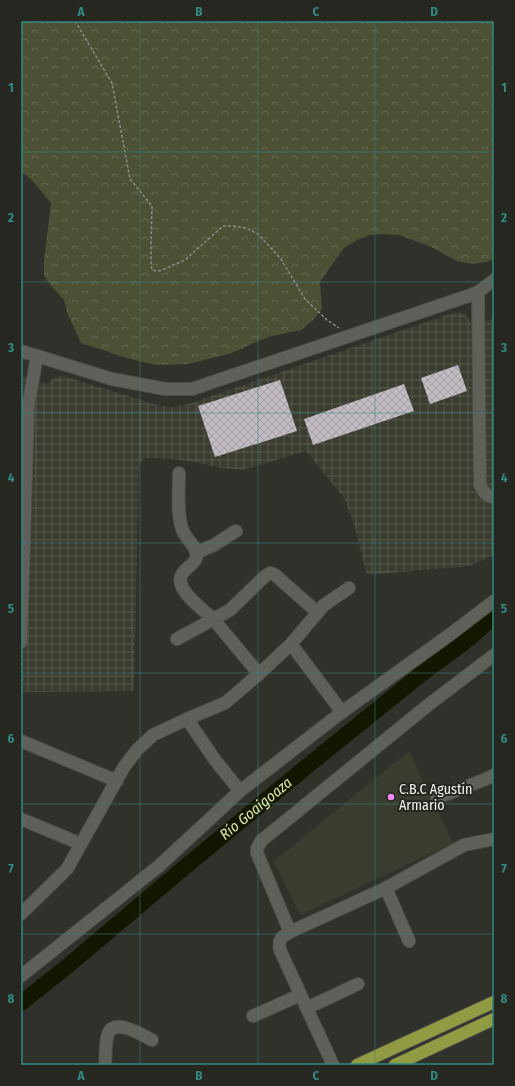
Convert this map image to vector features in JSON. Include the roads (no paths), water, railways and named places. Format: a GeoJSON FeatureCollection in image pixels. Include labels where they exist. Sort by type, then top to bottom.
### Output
{"type":"FeatureCollection","features":[{"type":"Feature","properties":{"kind":"main road"},"geometry":{"type":"LineString","coordinates":[[357,1065],[494,1002]]}},
{"type":"Feature","properties":{"kind":"main road"},"geometry":{"type":"LineString","coordinates":[[395,1065],[494,1019]]}},
{"type":"Feature","properties":{"kind":"street"},"geometry":{"type":"LineString","coordinates":[[21,351],[112,379],[165,389],[192,389],[478,292],[494,280]]}},
{"type":"Feature","properties":{"kind":"street"},"geometry":{"type":"LineString","coordinates":[[478,292],[480,485],[488,496],[494,497]]}},
{"type":"Feature","properties":{"kind":"street"},"geometry":{"type":"LineString","coordinates":[[21,642],[28,407],[37,356]]}},
{"type":"Feature","properties":{"kind":"street"},"geometry":{"type":"LineString","coordinates":[[179,473],[180,524],[196,553],[194,563],[182,574],[180,580],[181,585],[188,595],[213,620],[259,674]]}},
{"type":"Feature","properties":{"kind":"street"},"geometry":{"type":"LineString","coordinates":[[196,553],[214,545],[236,532]]}},
{"type":"Feature","properties":{"kind":"street"},"geometry":{"type":"LineString","coordinates":[[177,639],[230,610],[270,573],[274,574],[317,612]]}},
{"type":"Feature","properties":{"kind":"street"},"geometry":{"type":"LineString","coordinates":[[21,914],[67,869],[124,767],[137,750],[153,735],[225,703],[291,644],[324,605],[349,588]]}},
{"type":"Feature","properties":{"kind":"street"},"geometry":{"type":"LineString","coordinates":[[21,976],[159,866],[240,791],[342,712],[494,601]]}},
{"type":"Feature","properties":{"kind":"street"},"geometry":{"type":"LineString","coordinates":[[291,644],[342,712]]}},
{"type":"Feature","properties":{"kind":"street"},"geometry":{"type":"LineString","coordinates":[[290,932],[257,853],[257,849],[261,841],[427,706],[494,655]]}},
{"type":"Feature","properties":{"kind":"street"},"geometry":{"type":"LineString","coordinates":[[187,719],[215,760],[240,791]]}},
{"type":"Feature","properties":{"kind":"street"},"geometry":{"type":"LineString","coordinates":[[21,741],[117,781]]}},
{"type":"Feature","properties":{"kind":"street"},"geometry":{"type":"LineString","coordinates":[[437,798],[494,776]]}},
{"type":"Feature","properties":{"kind":"street"},"geometry":{"type":"LineString","coordinates":[[21,819],[81,844]]}},
{"type":"Feature","properties":{"kind":"street"},"geometry":{"type":"LineString","coordinates":[[333,1065],[280,950],[279,944],[282,937],[386,888],[464,845],[494,838]]}},
{"type":"Feature","properties":{"kind":"street"},"geometry":{"type":"LineString","coordinates":[[386,888],[409,941]]}},
{"type":"Feature","properties":{"kind":"street"},"geometry":{"type":"LineString","coordinates":[[307,1008],[358,984]]}},
{"type":"Feature","properties":{"kind":"street"},"geometry":{"type":"LineString","coordinates":[[253,1016],[300,995]]}},
{"type":"Feature","properties":{"kind":"street"},"geometry":{"type":"LineString","coordinates":[[105,1065],[107,1035],[113,1027],[117,1026],[127,1028],[152,1040]]}},
{"type":"Feature","properties":{"kind":"waterway","name":"Río Goaigoaza"},"geometry":{"type":"LineString","coordinates":[[21,1003],[64,969],[300,772],[420,675],[466,641],[494,617]]}},
{"type":"Feature","properties":{"kind":"place","name":"C.B.C Agustín Armario"},"geometry":{"type":"Point","coordinates":[391,797]}}]}
